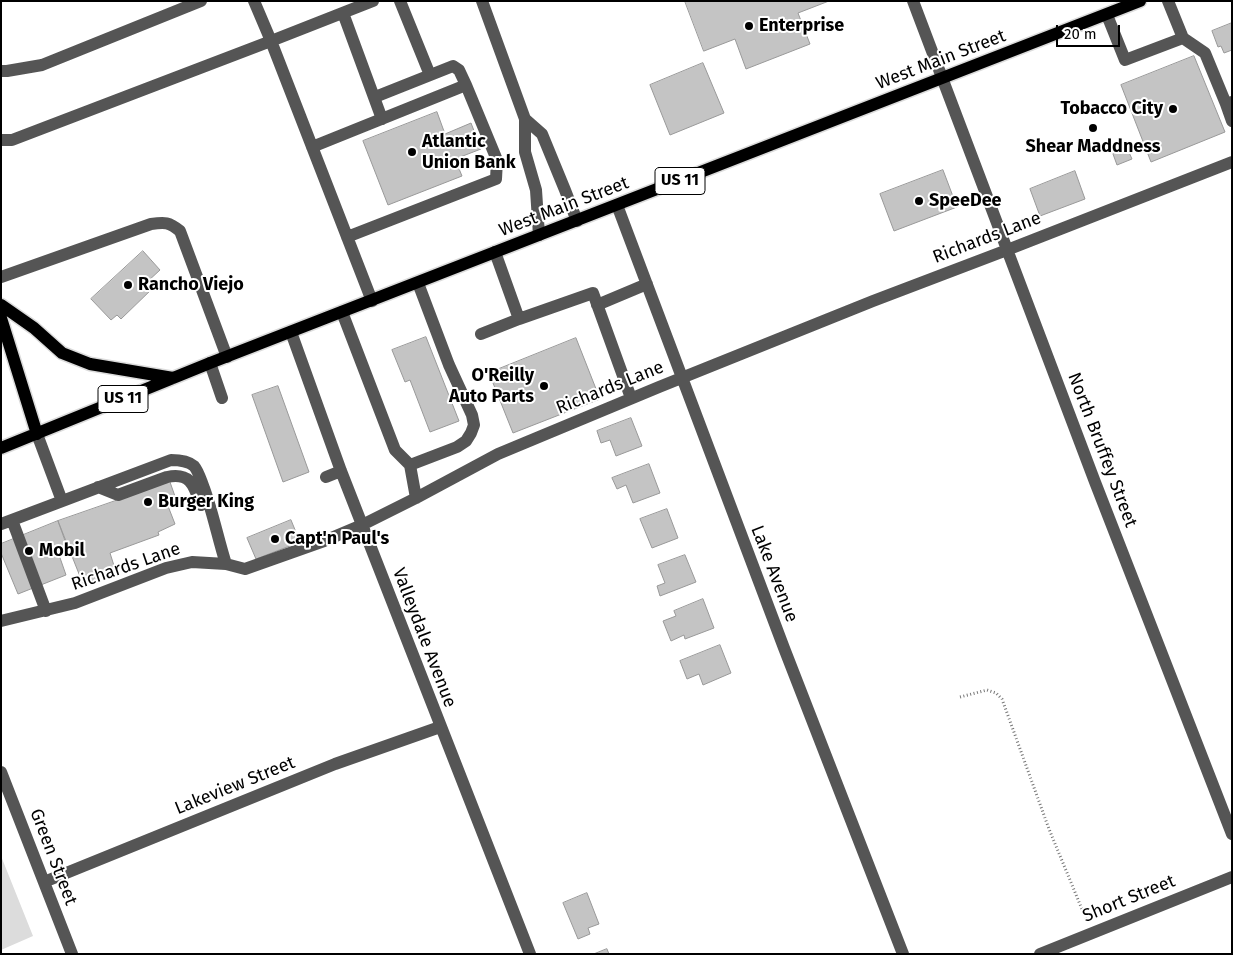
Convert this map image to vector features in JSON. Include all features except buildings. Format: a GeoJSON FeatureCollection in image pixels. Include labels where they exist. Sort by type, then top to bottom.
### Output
{"type":"FeatureCollection","features":[{"type":"Feature","properties":{"kind":"main road","name":"West Main Street"},"geometry":{"type":"LineString","coordinates":[[1,448],[210,363],[1140,1]]}},
{"type":"Feature","properties":{"kind":"main road"},"geometry":{"type":"LineString","coordinates":[[1,304],[34,328],[62,353],[90,364],[173,378]]}},
{"type":"Feature","properties":{"kind":"main road"},"geometry":{"type":"LineString","coordinates":[[1,318],[37,434]]}},
{"type":"Feature","properties":{"kind":"street"},"geometry":{"type":"LineString","coordinates":[[1,71],[42,65],[201,1]]}},
{"type":"Feature","properties":{"kind":"street"},"geometry":{"type":"LineString","coordinates":[[254,1],[272,41],[372,301]]}},
{"type":"Feature","properties":{"kind":"street"},"geometry":{"type":"LineString","coordinates":[[1,149],[6,140],[272,41],[373,1]]}},
{"type":"Feature","properties":{"kind":"street"},"geometry":{"type":"LineString","coordinates":[[400,1],[430,76]]}},
{"type":"Feature","properties":{"kind":"street"},"geometry":{"type":"LineString","coordinates":[[482,1],[525,120],[525,152],[536,190],[540,235]]}},
{"type":"Feature","properties":{"kind":"street","name":"North Bruffey Street"},"geometry":{"type":"LineString","coordinates":[[913,1],[1095,482],[1232,834]]}},
{"type":"Feature","properties":{"kind":"street"},"geometry":{"type":"LineString","coordinates":[[1168,1],[1183,38],[1205,53],[1229,103],[1232,121]]}},
{"type":"Feature","properties":{"kind":"street"},"geometry":{"type":"LineString","coordinates":[[343,13],[382,119]]}},
{"type":"Feature","properties":{"kind":"street"},"geometry":{"type":"LineString","coordinates":[[1107,15],[1125,60],[1183,38]]}},
{"type":"Feature","properties":{"kind":"street"},"geometry":{"type":"LineString","coordinates":[[347,237],[496,179],[497,160],[459,70],[453,66],[375,97]]}},
{"type":"Feature","properties":{"kind":"street"},"geometry":{"type":"LineString","coordinates":[[312,147],[466,85]]}},
{"type":"Feature","properties":{"kind":"street"},"geometry":{"type":"LineString","coordinates":[[525,120],[542,134],[577,221]]}},
{"type":"Feature","properties":{"kind":"street","name":"Richards Lane"},"geometry":{"type":"LineString","coordinates":[[4,620],[75,603],[166,568],[192,562],[226,564],[245,569],[324,541],[362,525],[416,498],[498,454],[631,398],[873,301],[1232,162]]}},
{"type":"Feature","properties":{"kind":"street","name":"Lake Avenue"},"geometry":{"type":"LineString","coordinates":[[617,205],[902,954]]}},
{"type":"Feature","properties":{"kind":"street"},"geometry":{"type":"LineString","coordinates":[[1,277],[151,224],[164,222],[172,224],[180,231],[227,357]]}},
{"type":"Feature","properties":{"kind":"street"},"geometry":{"type":"LineString","coordinates":[[496,252],[519,319]]}},
{"type":"Feature","properties":{"kind":"street"},"geometry":{"type":"LineString","coordinates":[[410,465],[457,447],[466,440],[474,425],[472,415],[449,365],[418,283]]}},
{"type":"Feature","properties":{"kind":"street"},"geometry":{"type":"LineString","coordinates":[[598,304],[646,284]]}},
{"type":"Feature","properties":{"kind":"street"},"geometry":{"type":"LineString","coordinates":[[481,334],[593,294],[631,398]]}},
{"type":"Feature","properties":{"kind":"street"},"geometry":{"type":"LineString","coordinates":[[342,312],[395,450],[410,465],[416,498]]}},
{"type":"Feature","properties":{"kind":"street","name":"Valleydale Avenue"},"geometry":{"type":"LineString","coordinates":[[291,332],[341,471],[530,954]]}},
{"type":"Feature","properties":{"kind":"street"},"geometry":{"type":"LineString","coordinates":[[210,363],[222,398]]}},
{"type":"Feature","properties":{"kind":"street"},"geometry":{"type":"LineString","coordinates":[[37,434],[62,501]]}},
{"type":"Feature","properties":{"kind":"street"},"geometry":{"type":"LineString","coordinates":[[46,611],[6,522],[171,460],[193,465],[199,474],[211,508],[226,564]]}},
{"type":"Feature","properties":{"kind":"street"},"geometry":{"type":"LineString","coordinates":[[326,477],[341,471]]}},
{"type":"Feature","properties":{"kind":"street"},"geometry":{"type":"LineString","coordinates":[[1,608],[4,620]]}},
{"type":"Feature","properties":{"kind":"street","name":"Lakeview Street"},"geometry":{"type":"LineString","coordinates":[[44,882],[335,764],[440,727]]}},
{"type":"Feature","properties":{"kind":"street","name":"Green Street"},"geometry":{"type":"LineString","coordinates":[[1,772],[72,954]]}},
{"type":"Feature","properties":{"kind":"street","name":"Short Street"},"geometry":{"type":"LineString","coordinates":[[1040,954],[1232,877]]}},
{"type":"Feature","properties":{"kind":"path"},"geometry":{"type":"LineString","coordinates":[[960,697],[988,690],[996,693],[1002,699],[1049,829],[1092,933]]}},
{"type":"Feature","properties":{"kind":"shaded area"},"geometry":{"type":"Polygon","coordinates":[[[1,856],[33,936],[1,950],[1,856]]]}},
{"type":"Feature","properties":{"kind":"place","name":"Enterprise"},"geometry":{"type":"Point","coordinates":[749,26]}},
{"type":"Feature","properties":{"kind":"place","name":"Tobacco City"},"geometry":{"type":"Point","coordinates":[1173,109]}},
{"type":"Feature","properties":{"kind":"place","name":"Shear Maddness"},"geometry":{"type":"Point","coordinates":[1093,128]}},
{"type":"Feature","properties":{"kind":"place","name":"Atlantic Union Bank"},"geometry":{"type":"Point","coordinates":[412,152]}},
{"type":"Feature","properties":{"kind":"place","name":"SpeeDee"},"geometry":{"type":"Point","coordinates":[919,201]}},
{"type":"Feature","properties":{"kind":"place","name":"Rancho Viejo"},"geometry":{"type":"Point","coordinates":[128,285]}},
{"type":"Feature","properties":{"kind":"place","name":"O'Reilly Auto Parts"},"geometry":{"type":"Point","coordinates":[544,386]}},
{"type":"Feature","properties":{"kind":"place","name":"Burger King"},"geometry":{"type":"Point","coordinates":[148,502]}},
{"type":"Feature","properties":{"kind":"place","name":"Capt'n Paul's"},"geometry":{"type":"Point","coordinates":[275,539]}},
{"type":"Feature","properties":{"kind":"place","name":"Mobil"},"geometry":{"type":"Point","coordinates":[29,551]}}]}
